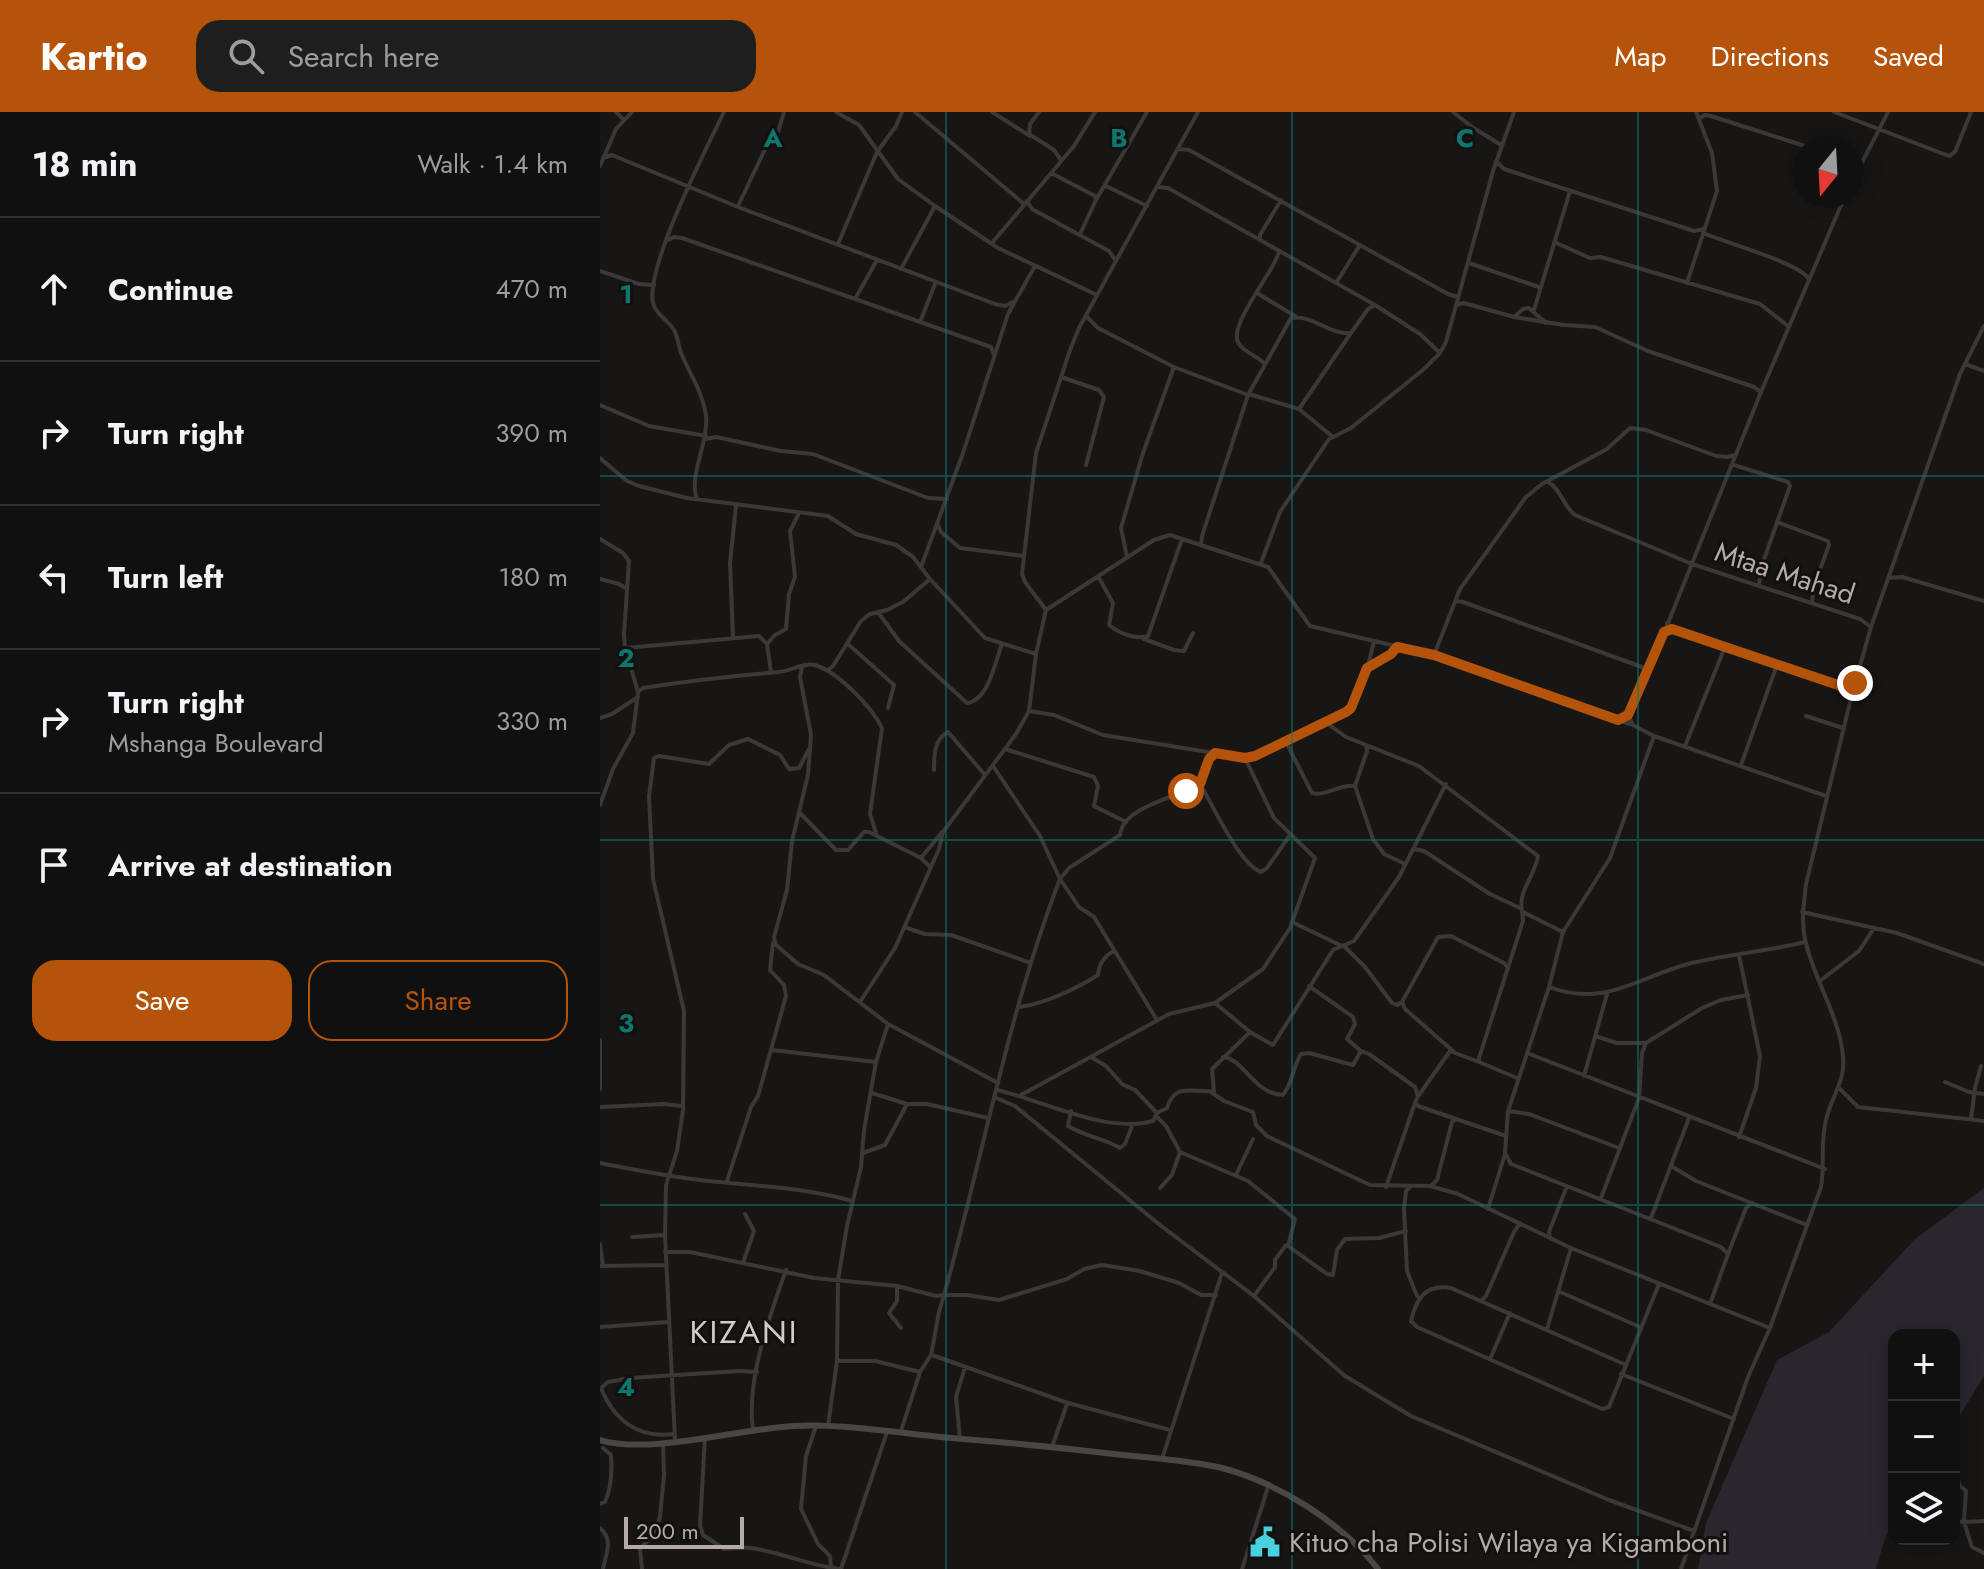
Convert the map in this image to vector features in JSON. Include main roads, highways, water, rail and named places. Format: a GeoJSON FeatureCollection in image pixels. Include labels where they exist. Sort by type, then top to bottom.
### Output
{"type":"FeatureCollection","features":[{"type":"Feature","properties":{"kind":"main road"},"geometry":{"type":"LineString","coordinates":[[601,1445],[828,1426],[1052,1447],[1225,1469],[1286,1495],[1339,1528],[1378,1569]]}},
{"type":"Feature","properties":{"kind":"place","name":"Kituo cha Polisi Wilaya ya Kigamboni"},"geometry":{"type":"Point","coordinates":[1265,1542]}},
{"type":"Feature","properties":{"kind":"district","name":"KIZANI"},"geometry":{"type":"Point","coordinates":[744,1332]}}]}
